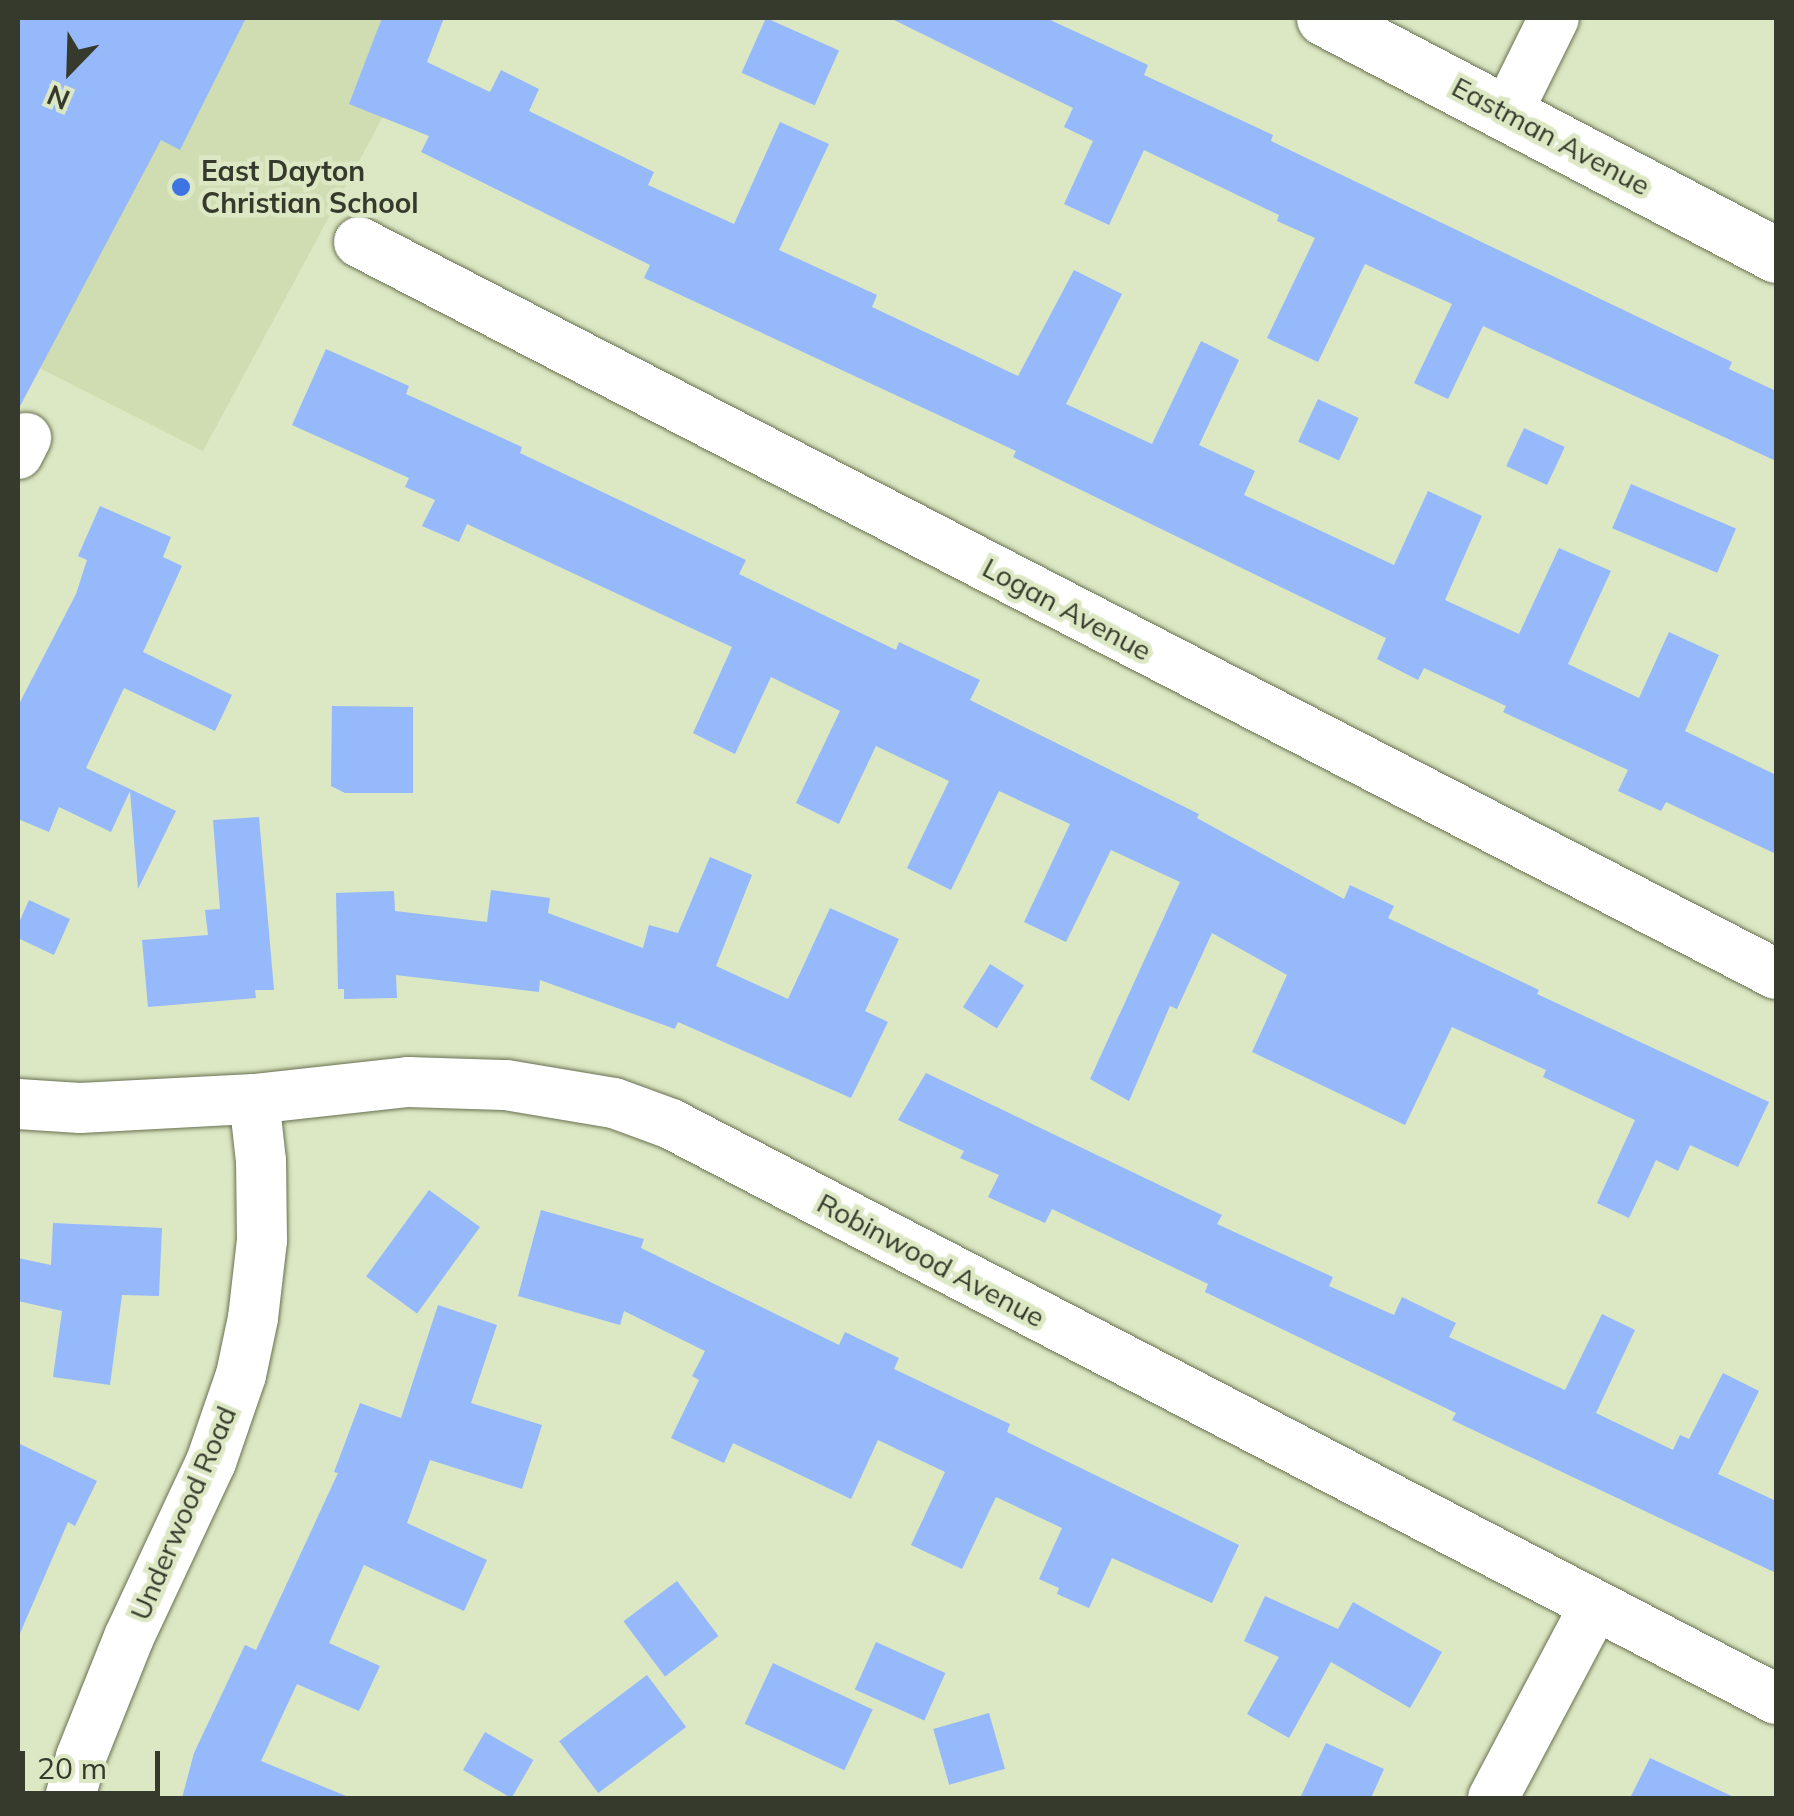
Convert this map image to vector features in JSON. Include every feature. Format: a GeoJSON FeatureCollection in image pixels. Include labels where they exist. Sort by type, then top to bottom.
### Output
{"type":"FeatureCollection","features":[{"type":"Feature","properties":{"kind":"street","name":"Eastman Avenue"},"geometry":{"type":"LineString","coordinates":[[1324,18],[1776,255]]}},
{"type":"Feature","properties":{"kind":"street"},"geometry":{"type":"LineString","coordinates":[[1508,113],[1554,18]]}},
{"type":"Feature","properties":{"kind":"street","name":"Logan Avenue"},"geometry":{"type":"LineString","coordinates":[[359,242],[1776,974]]}},
{"type":"Feature","properties":{"kind":"street","name":"Robinwood Avenue"},"geometry":{"type":"LineString","coordinates":[[18,1104],[80,1108],[254,1099],[408,1082],[506,1085],[614,1104],[672,1124],[1776,1700]]}},
{"type":"Feature","properties":{"kind":"street","name":"Underwood Road"},"geometry":{"type":"LineString","coordinates":[[70,1798],[81,1758],[128,1637],[211,1462],[240,1375],[253,1318],[262,1240],[261,1160],[254,1099]]}},
{"type":"Feature","properties":{"kind":"street"},"geometry":{"type":"LineString","coordinates":[[1493,1798],[1594,1606]]}},
{"type":"Feature","properties":{"kind":"shaded area","name":"East Dayton Christian School"},"geometry":{"type":"Polygon","coordinates":[[[18,18],[436,18],[203,451],[18,357],[18,18]]]}},
{"type":"Feature","properties":{"kind":"building"},"geometry":{"type":"Polygon","coordinates":[[[18,18],[246,18],[180,150],[161,140],[18,410],[18,18]]]}},
{"type":"Feature","properties":{"kind":"building"},"geometry":{"type":"Polygon","coordinates":[[[382,18],[444,18],[427,62],[490,92],[501,70],[539,89],[529,111],[654,172],[648,185],[734,224],[780,122],[829,144],[779,250],[877,295],[872,307],[1018,376],[1074,270],[1122,294],[1066,404],[1152,444],[1201,341],[1239,360],[1199,445],[1255,471],[1244,495],[1394,565],[1428,491],[1482,516],[1445,600],[1519,634],[1559,548],[1611,571],[1568,664],[1639,698],[1669,632],[1719,655],[1685,731],[1776,775],[1776,854],[1666,802],[1661,811],[1618,791],[1628,770],[1503,712],[1506,706],[1424,668],[1418,680],[1377,659],[1386,638],[1013,457],[1016,451],[644,278],[650,265],[421,152],[429,136],[349,104],[382,18]]]}},
{"type":"Feature","properties":{"kind":"building"},"geometry":{"type":"Polygon","coordinates":[[[766,18],[839,51],[815,105],[742,73],[766,18]]]}},
{"type":"Feature","properties":{"kind":"building"},"geometry":{"type":"Polygon","coordinates":[[[890,18],[1046,18],[1148,65],[1144,75],[1273,135],[1271,141],[1732,362],[1729,369],[1776,391],[1776,461],[1483,326],[1448,399],[1414,383],[1452,304],[1365,264],[1318,362],[1267,338],[1315,238],[1277,221],[1279,215],[1144,150],[1109,225],[1064,204],[1093,141],[1064,127],[1073,108],[890,18]]]}},
{"type":"Feature","properties":{"kind":"building"},"geometry":{"type":"Polygon","coordinates":[[[326,349],[409,386],[406,394],[522,447],[520,453],[746,560],[739,574],[896,650],[899,642],[980,680],[970,700],[1199,814],[1197,818],[1344,899],[1350,885],[1394,906],[1388,918],[1539,990],[1537,994],[1769,1102],[1738,1167],[1690,1145],[1678,1171],[1656,1160],[1629,1218],[1597,1203],[1635,1120],[1543,1077],[1546,1070],[1452,1027],[1405,1125],[1252,1052],[1287,975],[1212,933],[1177,1009],[1170,1006],[1129,1101],[1090,1079],[1180,882],[1111,850],[1066,942],[1024,922],[1070,824],[999,791],[951,890],[907,868],[949,781],[876,746],[839,824],[796,803],[840,711],[771,677],[735,754],[693,733],[732,647],[467,524],[459,542],[422,526],[435,500],[405,487],[409,478],[292,425],[326,349]]]}},
{"type":"Feature","properties":{"kind":"building"},"geometry":{"type":"Polygon","coordinates":[[[1318,399],[1359,418],[1339,461],[1298,442],[1318,399]]]}},
{"type":"Feature","properties":{"kind":"building"},"geometry":{"type":"Polygon","coordinates":[[[1524,428],[1565,447],[1547,485],[1506,466],[1524,428]]]}},
{"type":"Feature","properties":{"kind":"building"},"geometry":{"type":"Polygon","coordinates":[[[1631,484],[1736,529],[1717,573],[1612,528],[1631,484]]]}},
{"type":"Feature","properties":{"kind":"building"},"geometry":{"type":"Polygon","coordinates":[[[100,506],[171,537],[163,557],[182,566],[143,652],[232,695],[215,731],[124,688],[86,768],[176,811],[138,889],[130,791],[111,832],[59,807],[49,832],[18,819],[18,706],[76,594],[87,560],[78,556],[100,506]]]}},
{"type":"Feature","properties":{"kind":"building"},"geometry":{"type":"Polygon","coordinates":[[[332,706],[413,707],[413,793],[345,793],[331,786],[332,706]]]}},
{"type":"Feature","properties":{"kind":"building"},"geometry":{"type":"Polygon","coordinates":[[[259,817],[274,990],[255,990],[256,998],[148,1007],[142,940],[208,935],[205,910],[220,909],[213,820],[259,817]]]}},
{"type":"Feature","properties":{"kind":"building"},"geometry":{"type":"Polygon","coordinates":[[[710,857],[752,875],[716,966],[788,999],[830,908],[899,939],[865,1011],[888,1022],[851,1098],[678,1022],[675,1029],[540,980],[539,992],[396,975],[397,998],[344,999],[344,989],[338,989],[336,893],[394,891],[395,911],[487,922],[491,890],[550,898],[548,913],[643,948],[649,925],[678,933],[710,857]]]}},
{"type":"Feature","properties":{"kind":"building"},"geometry":{"type":"Polygon","coordinates":[[[29,900],[70,919],[54,955],[18,938],[18,925],[29,900]]]}},
{"type":"Feature","properties":{"kind":"building"},"geometry":{"type":"Polygon","coordinates":[[[990,964],[1024,985],[997,1028],[963,1007],[990,964]]]}},
{"type":"Feature","properties":{"kind":"building"},"geometry":{"type":"Polygon","coordinates":[[[926,1073],[1222,1215],[1217,1224],[1333,1277],[1329,1286],[1394,1315],[1402,1297],[1456,1323],[1449,1337],[1565,1390],[1602,1314],[1635,1330],[1596,1413],[1673,1450],[1680,1435],[1689,1439],[1723,1373],[1759,1391],[1718,1474],[1776,1501],[1776,1573],[1452,1420],[1456,1413],[1205,1292],[1208,1284],[1052,1209],[1045,1223],[988,1197],[999,1175],[960,1158],[964,1151],[898,1120],[926,1073]]]}},
{"type":"Feature","properties":{"kind":"building"},"geometry":{"type":"Polygon","coordinates":[[[429,1190],[480,1227],[417,1314],[366,1277],[429,1190]]]}},
{"type":"Feature","properties":{"kind":"building"},"geometry":{"type":"Polygon","coordinates":[[[541,1210],[644,1239],[641,1248],[839,1345],[845,1332],[899,1358],[894,1369],[1010,1424],[1007,1432],[1239,1545],[1212,1603],[1112,1558],[1089,1608],[1057,1594],[1059,1588],[1039,1579],[1062,1528],[996,1497],[962,1569],[911,1545],[945,1472],[878,1440],[851,1499],[733,1443],[724,1463],[671,1438],[699,1380],[692,1376],[705,1351],[624,1311],[620,1325],[518,1296],[541,1210]]]}},
{"type":"Feature","properties":{"kind":"building"},"geometry":{"type":"Polygon","coordinates":[[[53,1223],[162,1228],[159,1296],[122,1295],[110,1385],[53,1377],[62,1311],[18,1301],[18,1258],[51,1265],[53,1223]]]}},
{"type":"Feature","properties":{"kind":"building"},"geometry":{"type":"Polygon","coordinates":[[[438,1305],[497,1325],[471,1403],[542,1425],[522,1489],[430,1460],[407,1523],[487,1560],[464,1611],[364,1565],[329,1643],[380,1666],[359,1711],[297,1684],[261,1761],[351,1798],[182,1798],[194,1753],[245,1645],[256,1650],[338,1473],[334,1472],[360,1403],[401,1418],[438,1305]]]}},
{"type":"Feature","properties":{"kind":"building"},"geometry":{"type":"Polygon","coordinates":[[[18,1443],[97,1481],[75,1526],[68,1522],[18,1638],[18,1443]]]}},
{"type":"Feature","properties":{"kind":"building"},"geometry":{"type":"Polygon","coordinates":[[[677,1581],[719,1636],[665,1676],[623,1621],[677,1581]]]}},
{"type":"Feature","properties":{"kind":"building"},"geometry":{"type":"Polygon","coordinates":[[[1265,1596],[1338,1629],[1353,1602],[1442,1652],[1410,1708],[1331,1662],[1289,1738],[1247,1714],[1279,1657],[1244,1641],[1265,1596]]]}},
{"type":"Feature","properties":{"kind":"building"},"geometry":{"type":"Polygon","coordinates":[[[876,1642],[945,1673],[924,1720],[855,1690],[876,1642]]]}},
{"type":"Feature","properties":{"kind":"building"},"geometry":{"type":"Polygon","coordinates":[[[773,1663],[873,1709],[844,1770],[745,1724],[773,1663]]]}},
{"type":"Feature","properties":{"kind":"building"},"geometry":{"type":"Polygon","coordinates":[[[647,1675],[686,1727],[598,1793],[559,1741],[647,1675]]]}},
{"type":"Feature","properties":{"kind":"building"},"geometry":{"type":"Polygon","coordinates":[[[989,1713],[1005,1769],[949,1785],[933,1729],[989,1713]]]}},
{"type":"Feature","properties":{"kind":"building"},"geometry":{"type":"Polygon","coordinates":[[[485,1732],[533,1760],[512,1798],[463,1770],[485,1732]]]}},
{"type":"Feature","properties":{"kind":"building"},"geometry":{"type":"Polygon","coordinates":[[[1326,1743],[1384,1769],[1371,1798],[1300,1798],[1326,1743]]]}},
{"type":"Feature","properties":{"kind":"building"},"geometry":{"type":"Polygon","coordinates":[[[1650,1758],[1736,1798],[1630,1798],[1650,1758]]]}},
{"type":"Feature","properties":{"kind":"place","name":"East Dayton Christian School"},"geometry":{"type":"Point","coordinates":[181,187]}}]}
